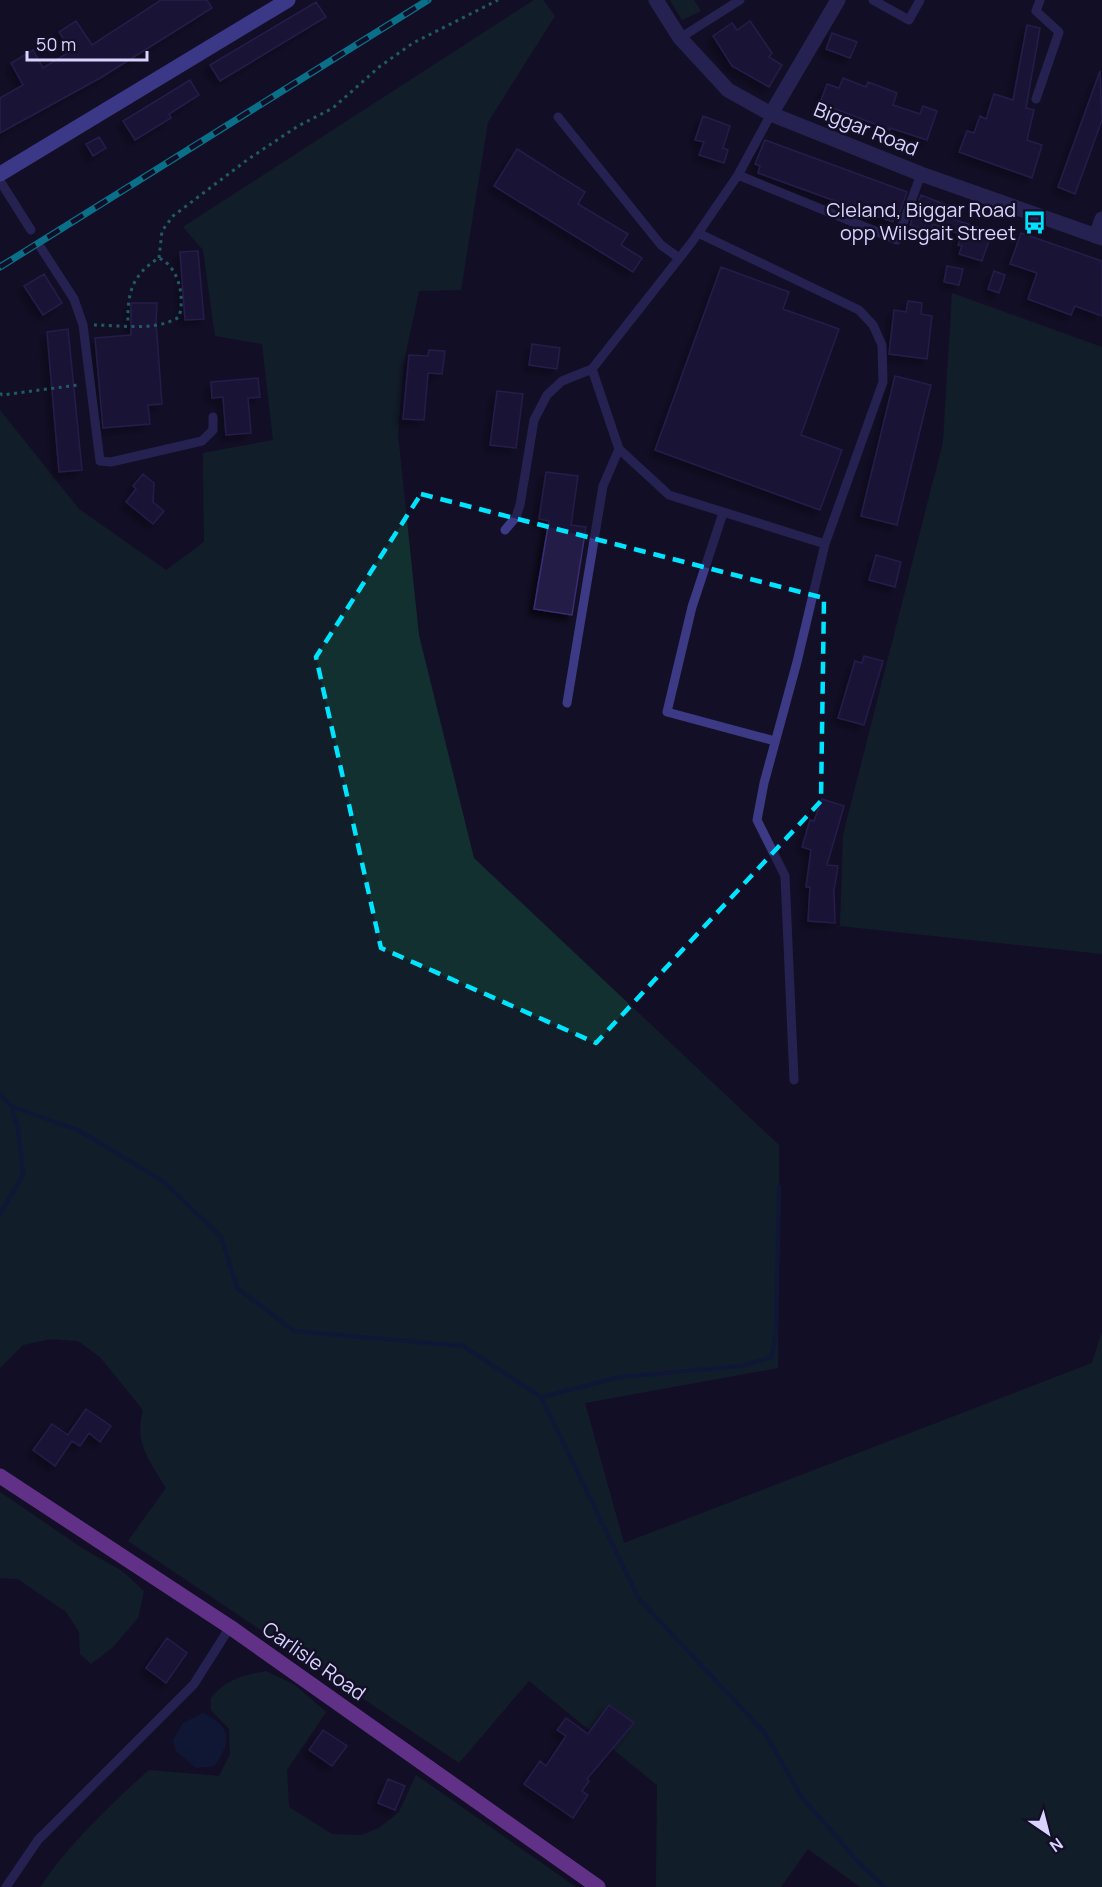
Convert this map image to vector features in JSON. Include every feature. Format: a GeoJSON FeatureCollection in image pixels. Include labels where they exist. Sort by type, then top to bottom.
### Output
{"type":"FeatureCollection","features":[{"type":"Feature","properties":{"kind":"main road"},"geometry":{"type":"LineString","coordinates":[[0,174],[288,0]]}},
{"type":"Feature","properties":{"kind":"main road","name":"Carlisle Road"},"geometry":{"type":"LineString","coordinates":[[0,1476],[230,1628],[598,1887]]}},
{"type":"Feature","properties":{"kind":"street","name":"Biggar Road"},"geometry":{"type":"LineString","coordinates":[[656,0],[680,38],[728,90],[771,114],[921,174],[1099,237]]}},
{"type":"Feature","properties":{"kind":"street"},"geometry":{"type":"LineString","coordinates":[[771,114],[838,0]]}},
{"type":"Feature","properties":{"kind":"street"},"geometry":{"type":"LineString","coordinates":[[1099,237],[1102,219]]}},
{"type":"Feature","properties":{"kind":"lane"},"geometry":{"type":"LineString","coordinates":[[680,38],[740,0]]}},
{"type":"Feature","properties":{"kind":"lane"},"geometry":{"type":"LineString","coordinates":[[873,0],[909,20],[920,0]]}},
{"type":"Feature","properties":{"kind":"lane"},"geometry":{"type":"LineString","coordinates":[[1036,99],[1059,33],[1036,11],[1040,0]]}},
{"type":"Feature","properties":{"kind":"lane"},"geometry":{"type":"LineString","coordinates":[[505,530],[516,517],[520,505],[534,420],[547,394],[562,381],[592,369],[698,233],[738,175],[771,114]]}},
{"type":"Feature","properties":{"kind":"lane"},"geometry":{"type":"LineString","coordinates":[[558,117],[661,244],[679,258]]}},
{"type":"Feature","properties":{"kind":"lane"},"geometry":{"type":"LineString","coordinates":[[738,175],[897,240],[921,174]]}},
{"type":"Feature","properties":{"kind":"lane"},"geometry":{"type":"LineString","coordinates":[[0,181],[31,230]]}},
{"type":"Feature","properties":{"kind":"lane"},"geometry":{"type":"LineString","coordinates":[[698,233],[859,310],[873,325],[882,345],[883,382],[825,544],[757,820],[785,876],[794,1080]]}},
{"type":"Feature","properties":{"kind":"lane"},"geometry":{"type":"LineString","coordinates":[[41,248],[74,299],[83,325],[92,384],[98,459],[104,462],[202,441],[213,430],[213,417]]}},
{"type":"Feature","properties":{"kind":"lane"},"geometry":{"type":"LineString","coordinates":[[592,369],[619,449],[669,495],[825,544]]}},
{"type":"Feature","properties":{"kind":"lane"},"geometry":{"type":"LineString","coordinates":[[567,704],[603,486],[619,449]]}},
{"type":"Feature","properties":{"kind":"lane"},"geometry":{"type":"LineString","coordinates":[[723,513],[692,607],[666,712],[775,741]]}},
{"type":"Feature","properties":{"kind":"lane"},"geometry":{"type":"LineString","coordinates":[[6,1887],[38,1840],[194,1684],[230,1628]]}},
{"type":"Feature","properties":{"kind":"path"},"geometry":{"type":"LineString","coordinates":[[159,258],[162,231],[182,208],[298,126],[333,108],[380,67],[413,43],[498,0]]}},
{"type":"Feature","properties":{"kind":"path"},"geometry":{"type":"LineString","coordinates":[[83,325],[162,326],[179,317],[182,307],[176,274],[169,262],[159,258]]}},
{"type":"Feature","properties":{"kind":"path"},"geometry":{"type":"LineString","coordinates":[[128,325],[127,302],[132,283],[145,267],[159,258]]}},
{"type":"Feature","properties":{"kind":"path"},"geometry":{"type":"LineString","coordinates":[[0,393],[2,395],[92,384]]}},
{"type":"Feature","properties":{"kind":"highlighted area"},"geometry":{"type":"Polygon","coordinates":[[[421,494],[824,598],[821,801],[596,1043],[381,948],[316,657],[421,494]]]}},
{"type":"Feature","properties":{"kind":"green space"},"geometry":{"type":"Polygon","coordinates":[[[534,0],[543,0],[555,16],[488,122],[461,290],[419,291],[404,362],[398,434],[419,635],[474,858],[779,1145],[778,1368],[585,1403],[624,1543],[1092,1363],[1102,1331],[1102,1887],[860,1887],[808,1849],[781,1887],[656,1887],[657,1785],[529,1681],[459,1763],[128,1541],[166,1488],[149,1460],[142,1442],[140,1433],[143,1410],[100,1357],[78,1341],[51,1339],[23,1345],[0,1368],[0,410],[79,509],[166,570],[204,542],[203,453],[273,440],[262,344],[215,336],[203,250],[183,227],[534,0]]]}},
{"type":"Feature","properties":{"kind":"green space"},"geometry":{"type":"Polygon","coordinates":[[[670,0],[694,0],[701,11],[682,20],[670,0]]]}},
{"type":"Feature","properties":{"kind":"green space"},"geometry":{"type":"Polygon","coordinates":[[[952,293],[1102,347],[1102,954],[840,926],[843,835],[943,442],[952,293]]]}},
{"type":"Feature","properties":{"kind":"green space"},"geometry":{"type":"Polygon","coordinates":[[[0,1492],[85,1550],[122,1571],[144,1591],[138,1618],[112,1648],[91,1664],[80,1654],[79,1632],[66,1612],[18,1579],[0,1578],[0,1492]]]}},
{"type":"Feature","properties":{"kind":"green space"},"geometry":{"type":"Polygon","coordinates":[[[266,1671],[295,1685],[326,1712],[287,1770],[289,1807],[332,1834],[361,1835],[379,1828],[399,1812],[416,1775],[576,1887],[40,1887],[91,1825],[149,1770],[219,1776],[230,1754],[229,1729],[211,1710],[211,1698],[229,1682],[266,1671]]]}},
{"type":"Feature","properties":{"kind":"water"},"geometry":{"type":"Polygon","coordinates":[[[203,1713],[224,1729],[226,1742],[214,1766],[196,1768],[176,1751],[173,1740],[183,1723],[203,1713]]]}},
{"type":"Feature","properties":{"kind":"building"},"geometry":{"type":"Polygon","coordinates":[[[161,0],[207,0],[212,8],[102,77],[0,133],[0,98],[23,85],[11,63],[33,50],[43,68],[71,51],[59,32],[76,21],[92,45],[161,0]]]}},
{"type":"Feature","properties":{"kind":"building"},"geometry":{"type":"Polygon","coordinates":[[[316,2],[326,17],[220,81],[210,65],[316,2]]]}},
{"type":"Feature","properties":{"kind":"building"},"geometry":{"type":"Polygon","coordinates":[[[750,21],[772,53],[769,57],[782,65],[769,87],[732,66],[713,36],[732,23],[737,30],[750,21]]]}},
{"type":"Feature","properties":{"kind":"building"},"geometry":{"type":"Polygon","coordinates":[[[1027,25],[1040,28],[1026,108],[1034,110],[1027,140],[1042,145],[1032,178],[959,152],[967,131],[974,133],[980,116],[986,119],[994,94],[1013,100],[1027,25]]]}},
{"type":"Feature","properties":{"kind":"building"},"geometry":{"type":"Polygon","coordinates":[[[832,33],[857,42],[850,58],[826,49],[832,33]]]}},
{"type":"Feature","properties":{"kind":"building"},"geometry":{"type":"Polygon","coordinates":[[[1100,71],[1102,120],[1075,194],[1058,187],[1100,71]]]}},
{"type":"Feature","properties":{"kind":"building"},"geometry":{"type":"Polygon","coordinates":[[[843,78],[866,87],[868,82],[897,93],[893,105],[920,114],[923,106],[937,111],[927,140],[890,128],[890,130],[820,103],[827,84],[839,88],[843,78]]]}},
{"type":"Feature","properties":{"kind":"building"},"geometry":{"type":"Polygon","coordinates":[[[190,80],[199,95],[169,114],[171,118],[135,140],[123,121],[190,80]]]}},
{"type":"Feature","properties":{"kind":"building"},"geometry":{"type":"Polygon","coordinates":[[[703,116],[730,126],[723,148],[728,150],[724,163],[699,155],[704,142],[695,140],[703,116]]]}},
{"type":"Feature","properties":{"kind":"building"},"geometry":{"type":"Polygon","coordinates":[[[99,137],[106,148],[93,156],[86,144],[99,137]]]}},
{"type":"Feature","properties":{"kind":"building"},"geometry":{"type":"Polygon","coordinates":[[[765,140],[907,192],[897,220],[894,218],[893,222],[758,173],[760,166],[755,164],[765,140]]]}},
{"type":"Feature","properties":{"kind":"building"},"geometry":{"type":"Polygon","coordinates":[[[517,149],[585,192],[578,204],[628,234],[621,245],[642,258],[633,272],[494,186],[517,149]]]}},
{"type":"Feature","properties":{"kind":"building"},"geometry":{"type":"Polygon","coordinates":[[[921,195],[954,208],[950,218],[992,232],[982,261],[959,254],[962,246],[958,245],[962,235],[933,224],[930,232],[910,225],[921,195]]]}},
{"type":"Feature","properties":{"kind":"building"},"geometry":{"type":"Polygon","coordinates":[[[1021,233],[1102,261],[1102,316],[1075,306],[1071,315],[1028,299],[1037,273],[1010,264],[1021,233]]]}},
{"type":"Feature","properties":{"kind":"building"},"geometry":{"type":"Polygon","coordinates":[[[198,251],[204,319],[185,320],[180,252],[198,251]]]}},
{"type":"Feature","properties":{"kind":"building"},"geometry":{"type":"Polygon","coordinates":[[[947,266],[963,269],[959,285],[944,282],[947,266]]]}},
{"type":"Feature","properties":{"kind":"building"},"geometry":{"type":"Polygon","coordinates":[[[721,267],[789,292],[783,309],[839,329],[801,435],[842,450],[820,510],[655,450],[721,267]]]}},
{"type":"Feature","properties":{"kind":"building"},"geometry":{"type":"Polygon","coordinates":[[[994,271],[1005,275],[999,293],[988,289],[994,271]]]}},
{"type":"Feature","properties":{"kind":"building"},"geometry":{"type":"Polygon","coordinates":[[[44,274],[62,303],[43,315],[24,286],[44,274]]]}},
{"type":"Feature","properties":{"kind":"building"},"geometry":{"type":"Polygon","coordinates":[[[908,301],[922,303],[921,314],[932,316],[927,359],[889,354],[894,310],[906,312],[908,301]]]}},
{"type":"Feature","properties":{"kind":"building"},"geometry":{"type":"Polygon","coordinates":[[[131,303],[157,303],[156,322],[162,404],[148,405],[150,424],[103,428],[95,338],[131,335],[131,303]]]}},
{"type":"Feature","properties":{"kind":"building"},"geometry":{"type":"Polygon","coordinates":[[[68,329],[82,470],[59,472],[47,332],[68,329]]]}},
{"type":"Feature","properties":{"kind":"building"},"geometry":{"type":"Polygon","coordinates":[[[532,344],[560,348],[557,369],[529,365],[532,344]]]}},
{"type":"Feature","properties":{"kind":"building"},"geometry":{"type":"Polygon","coordinates":[[[429,350],[445,351],[442,374],[428,373],[424,420],[403,419],[409,355],[428,356],[429,350]]]}},
{"type":"Feature","properties":{"kind":"building"},"geometry":{"type":"Polygon","coordinates":[[[895,376],[931,385],[897,525],[861,516],[895,376]]]}},
{"type":"Feature","properties":{"kind":"building"},"geometry":{"type":"Polygon","coordinates":[[[258,378],[260,397],[248,398],[251,433],[226,435],[223,397],[212,398],[211,382],[258,378]]]}},
{"type":"Feature","properties":{"kind":"building"},"geometry":{"type":"Polygon","coordinates":[[[497,391],[523,394],[516,448],[490,445],[497,391]]]}},
{"type":"Feature","properties":{"kind":"building"},"geometry":{"type":"Polygon","coordinates":[[[546,472],[578,476],[571,525],[586,527],[572,615],[534,609],[549,521],[539,519],[546,472]]]}},
{"type":"Feature","properties":{"kind":"building"},"geometry":{"type":"Polygon","coordinates":[[[143,474],[154,483],[153,502],[164,511],[153,524],[126,502],[136,489],[133,486],[143,474]]]}},
{"type":"Feature","properties":{"kind":"building"},"geometry":{"type":"Polygon","coordinates":[[[876,555],[901,562],[895,587],[869,580],[876,555]]]}},
{"type":"Feature","properties":{"kind":"building"},"geometry":{"type":"Polygon","coordinates":[[[864,656],[883,661],[864,725],[838,718],[855,661],[862,663],[864,656]]]}},
{"type":"Feature","properties":{"kind":"building"},"geometry":{"type":"Polygon","coordinates":[[[822,799],[844,806],[827,865],[838,866],[834,890],[835,923],[808,921],[810,887],[806,887],[811,850],[802,847],[810,820],[814,821],[822,799]]]}},
{"type":"Feature","properties":{"kind":"building"},"geometry":{"type":"Polygon","coordinates":[[[86,1409],[111,1426],[100,1442],[89,1433],[80,1446],[72,1441],[55,1466],[33,1450],[52,1424],[68,1435],[86,1409]]]}},
{"type":"Feature","properties":{"kind":"building"},"geometry":{"type":"Polygon","coordinates":[[[167,1638],[187,1653],[166,1683],[146,1668],[167,1638]]]}},
{"type":"Feature","properties":{"kind":"building"},"geometry":{"type":"Polygon","coordinates":[[[609,1705],[634,1723],[587,1779],[589,1781],[582,1791],[588,1795],[573,1818],[524,1784],[540,1761],[546,1766],[566,1736],[557,1730],[566,1718],[588,1734],[609,1705]]]}},
{"type":"Feature","properties":{"kind":"building"},"geometry":{"type":"Polygon","coordinates":[[[323,1730],[347,1746],[332,1766],[309,1750],[323,1730]]]}},
{"type":"Feature","properties":{"kind":"building"},"geometry":{"type":"Polygon","coordinates":[[[388,1779],[405,1786],[395,1810],[378,1803],[388,1779]]]}},
{"type":"Feature","properties":{"kind":"waterway"},"geometry":{"type":"LineString","coordinates":[[0,1094],[11,1106],[80,1131],[164,1182],[221,1237],[237,1288],[294,1331],[463,1346],[541,1397],[639,1599],[764,1732],[801,1796],[860,1864],[885,1887]]}},
{"type":"Feature","properties":{"kind":"waterway"},"geometry":{"type":"LineString","coordinates":[[0,1214],[23,1175],[18,1128],[11,1106]]}},
{"type":"Feature","properties":{"kind":"waterway"},"geometry":{"type":"LineString","coordinates":[[541,1397],[620,1377],[742,1366],[772,1357],[776,1330],[779,1187]]}},
{"type":"Feature","properties":{"kind":"railway"},"geometry":{"type":"LineString","coordinates":[[0,267],[428,0]]}},
{"type":"Feature","properties":{"kind":"place","name":"Cleland, Biggar Road opp Wilsgait Street"},"geometry":{"type":"Point","coordinates":[1034,222]}}]}
